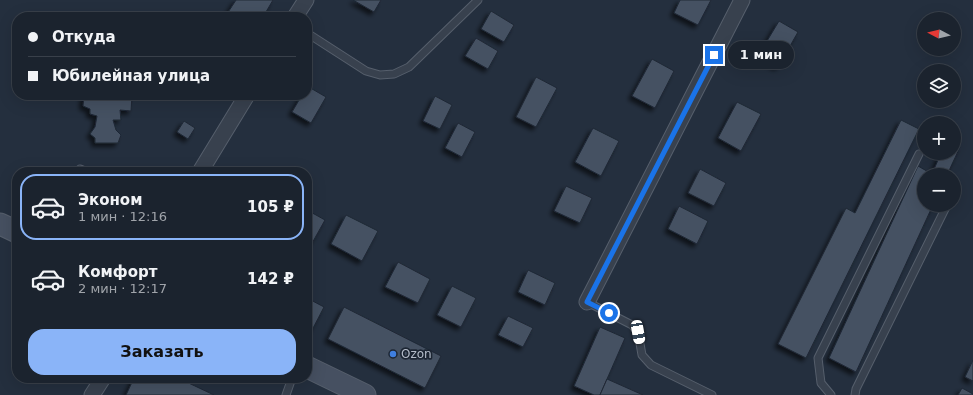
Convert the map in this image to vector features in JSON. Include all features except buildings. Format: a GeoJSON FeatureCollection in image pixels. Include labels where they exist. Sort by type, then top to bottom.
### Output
{"type":"FeatureCollection","features":[{"type":"Feature","properties":{"kind":"main road"},"geometry":{"type":"LineString","coordinates":[[0,224],[12,230]]}},
{"type":"Feature","properties":{"kind":"main road"},"geometry":{"type":"LineString","coordinates":[[312,369],[365,395]]}},
{"type":"Feature","properties":{"kind":"street"},"geometry":{"type":"LineString","coordinates":[[298,12],[306,0]]}},
{"type":"Feature","properties":{"kind":"street"},"geometry":{"type":"LineString","coordinates":[[587,302],[742,0]]}},
{"type":"Feature","properties":{"kind":"street"},"geometry":{"type":"LineString","coordinates":[[203,167],[244,100]]}},
{"type":"Feature","properties":{"kind":"street"},"geometry":{"type":"LineString","coordinates":[[92,395],[100,383]]}},
{"type":"Feature","properties":{"kind":"lane"},"geometry":{"type":"LineString","coordinates":[[312,36],[366,71],[380,75],[394,74],[409,66],[478,0]]}},
{"type":"Feature","properties":{"kind":"lane"},"geometry":{"type":"LineString","coordinates":[[831,395],[821,383],[818,358],[917,158]]}},
{"type":"Feature","properties":{"kind":"lane"},"geometry":{"type":"LineString","coordinates":[[855,395],[856,389],[944,212]]}},
{"type":"Feature","properties":{"kind":"lane"},"geometry":{"type":"LineString","coordinates":[[587,302],[632,325],[638,332],[642,355],[651,365],[712,395]]}},
{"type":"Feature","properties":{"kind":"lane"},"geometry":{"type":"LineString","coordinates":[[286,395],[290,383]]}},
{"type":"Feature","properties":{"kind":"place","name":"Ozon"},"geometry":{"type":"Point","coordinates":[393,354]}},
{"type":"Feature","properties":{"kind":"route"},"geometry":{"type":"LineString","coordinates":[[609,313],[587,302],[714,55]]}}]}
